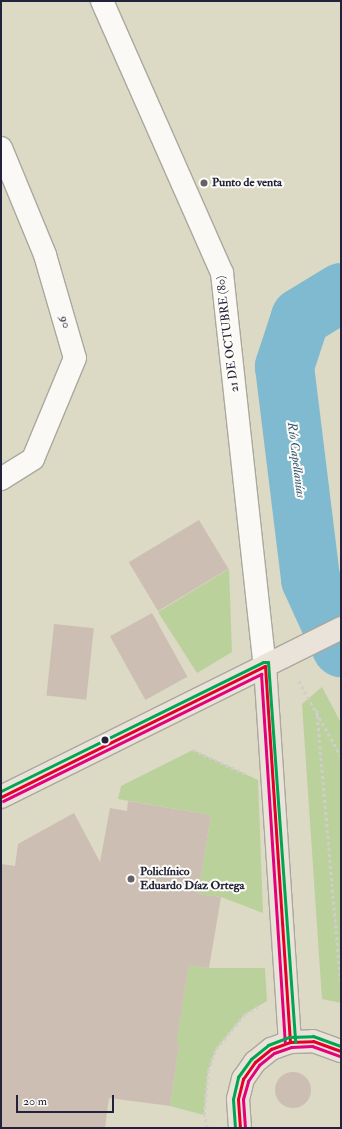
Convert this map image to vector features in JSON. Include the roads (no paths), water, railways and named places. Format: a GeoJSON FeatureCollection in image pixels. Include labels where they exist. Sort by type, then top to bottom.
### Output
{"type":"FeatureCollection","features":[{"type":"Feature","properties":{"kind":"main road"},"geometry":{"type":"LineString","coordinates":[[1,797],[341,628]]}},
{"type":"Feature","properties":{"kind":"main road"},"geometry":{"type":"LineString","coordinates":[[265,666],[290,1042]]}},
{"type":"Feature","properties":{"kind":"main road"},"geometry":{"type":"LineString","coordinates":[[240,1128],[238,1099],[244,1079],[255,1062],[266,1054],[290,1042],[313,1041],[341,1051]]}},
{"type":"Feature","properties":{"kind":"street","name":"21 DE OCTUBRE (80)"},"geometry":{"type":"LineString","coordinates":[[102,1],[222,273],[265,666]]}},
{"type":"Feature","properties":{"kind":"street","name":"90"},"geometry":{"type":"LineString","coordinates":[[1,148],[45,255],[76,358],[33,458],[1,480]]}},
{"type":"Feature","properties":{"kind":"waterway","name":"Río Capellanías"},"geometry":{"type":"LineString","coordinates":[[341,292],[300,317],[284,366],[310,579],[341,647]]}},
{"type":"Feature","properties":{"kind":"place","name":"Punto de venta"},"geometry":{"type":"Point","coordinates":[204,183]}},
{"type":"Feature","properties":{"kind":"place","name":"Policlínico Eduardo Díaz Ortega"},"geometry":{"type":"Point","coordinates":[131,879]}}]}
